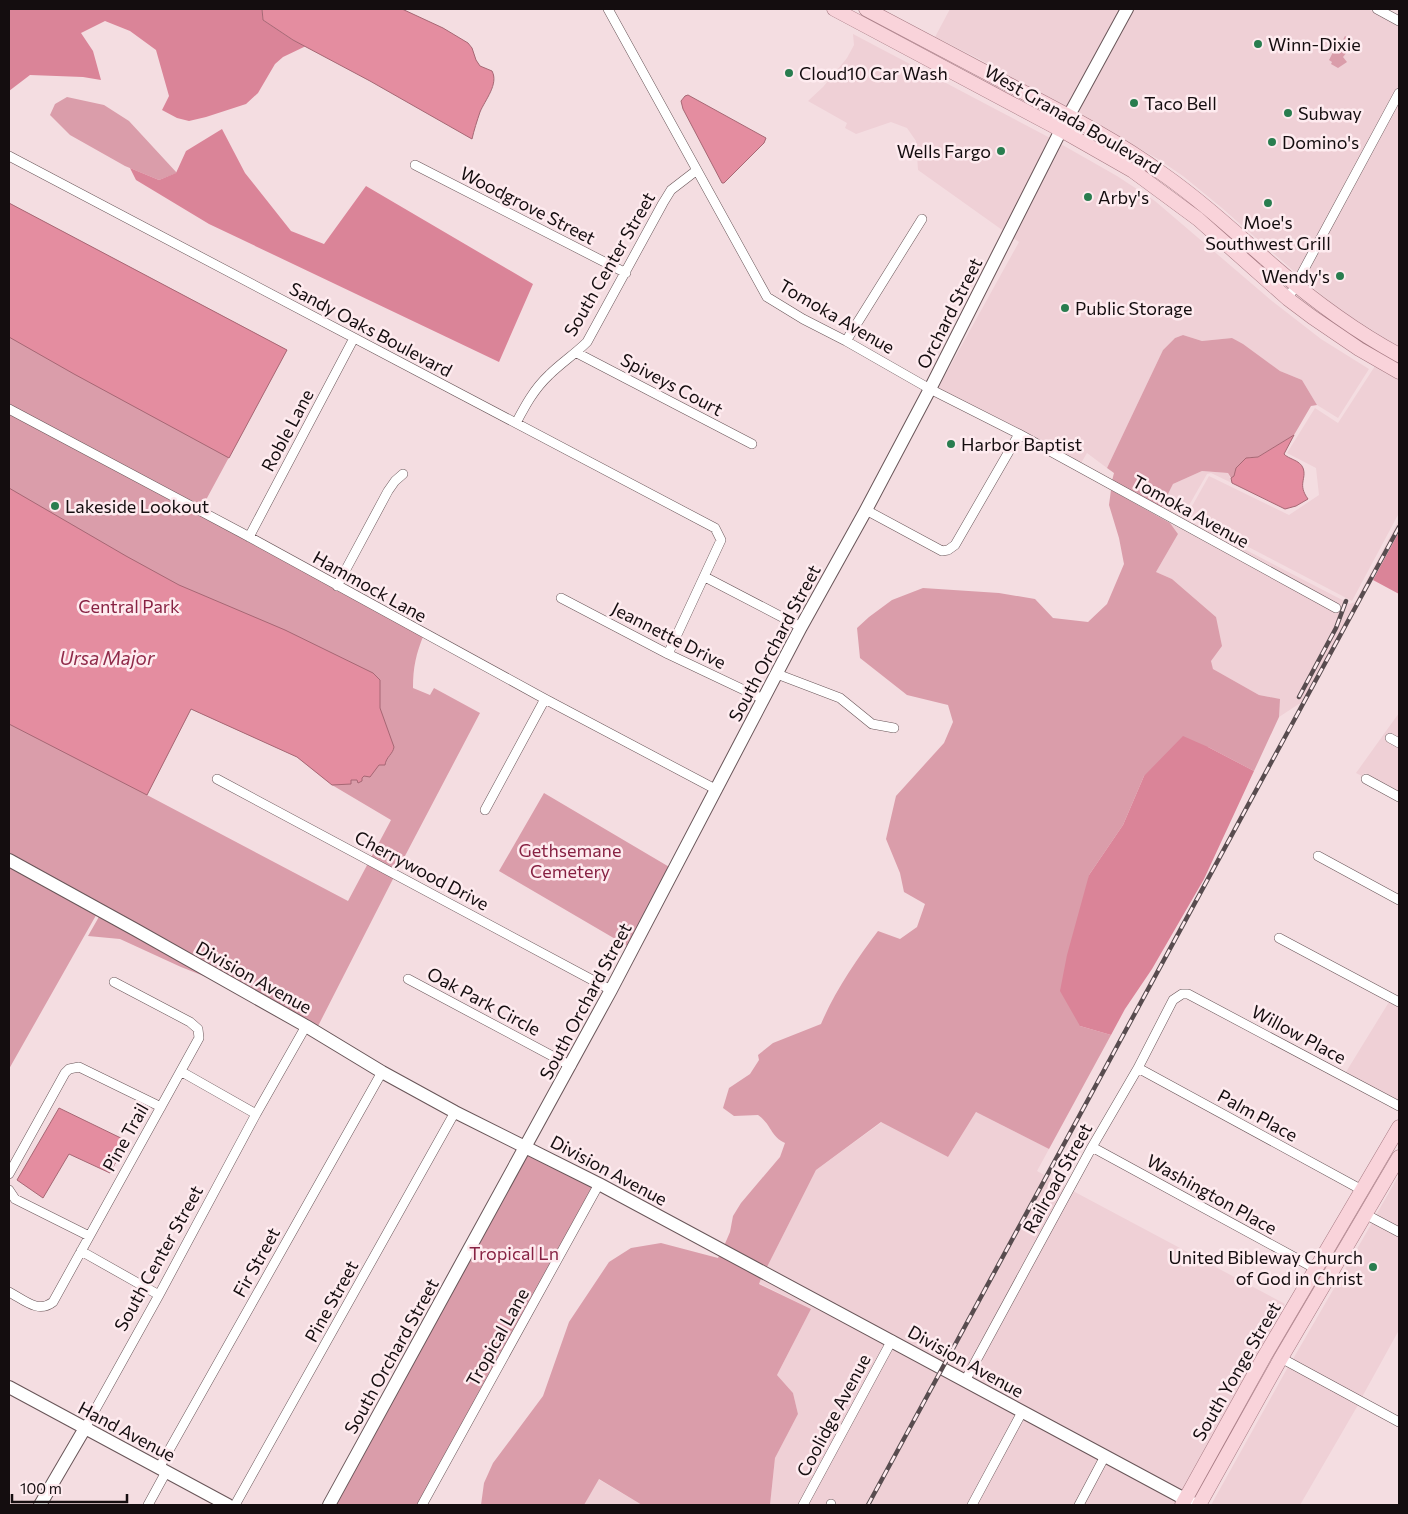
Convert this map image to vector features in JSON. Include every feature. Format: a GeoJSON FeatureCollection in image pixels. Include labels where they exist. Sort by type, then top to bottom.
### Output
{"type":"FeatureCollection","features":[{"type":"Feature","properties":{"kind":"main road","name":"West Granada Boulevard"},"geometry":{"type":"LineString","coordinates":[[834,9],[855,14],[1124,166],[1205,225],[1288,299],[1337,335],[1399,372]]}},
{"type":"Feature","properties":{"kind":"main road","name":"West Granada Boulevard"},"geometry":{"type":"LineString","coordinates":[[866,9],[1069,116],[1138,156],[1214,212],[1296,285],[1346,323],[1399,355]]}},
{"type":"Feature","properties":{"kind":"main road"},"geometry":{"type":"LineString","coordinates":[[1180,205],[1191,202],[1214,212]]}},
{"type":"Feature","properties":{"kind":"main road","name":"South Yonge Street"},"geometry":{"type":"LineString","coordinates":[[1190,1504],[1252,1380],[1399,1126]]}},
{"type":"Feature","properties":{"kind":"main road","name":"South Yonge Street"},"geometry":{"type":"LineString","coordinates":[[1190,1504],[1281,1358],[1399,1157]]}},
{"type":"Feature","properties":{"kind":"main road"},"geometry":{"type":"LineString","coordinates":[[1316,1269],[1319,1281],[1318,1295]]}},
{"type":"Feature","properties":{"kind":"street","name":"Tomoka Avenue"},"geometry":{"type":"LineString","coordinates":[[608,9],[767,297],[930,389],[1019,434],[1336,608]]}},
{"type":"Feature","properties":{"kind":"street","name":"Orchard Street"},"geometry":{"type":"LineString","coordinates":[[866,510],[930,389],[1061,130],[1127,9]]}},
{"type":"Feature","properties":{"kind":"street"},"geometry":{"type":"LineString","coordinates":[[1377,9],[1399,21]]}},
{"type":"Feature","properties":{"kind":"street"},"geometry":{"type":"LineString","coordinates":[[1288,299],[1399,93]]}},
{"type":"Feature","properties":{"kind":"street","name":"Sandy Oaks Boulevard"},"geometry":{"type":"LineString","coordinates":[[9,156],[715,528],[720,540],[705,577]]}},
{"type":"Feature","properties":{"kind":"street","name":"Woodgrove Street"},"geometry":{"type":"LineString","coordinates":[[415,165],[626,273]]}},
{"type":"Feature","properties":{"kind":"street","name":"South Center Street"},"geometry":{"type":"LineString","coordinates":[[516,423],[528,399],[549,375],[587,342],[671,190],[698,170]]}},
{"type":"Feature","properties":{"kind":"street"},"geometry":{"type":"LineString","coordinates":[[846,341],[922,219]]}},
{"type":"Feature","properties":{"kind":"street","name":"Roble Lane"},"geometry":{"type":"LineString","coordinates":[[249,537],[354,338]]}},
{"type":"Feature","properties":{"kind":"street","name":"Spiveys Court"},"geometry":{"type":"LineString","coordinates":[[577,352],[752,444]]}},
{"type":"Feature","properties":{"kind":"street","name":"Hammock Lane"},"geometry":{"type":"LineString","coordinates":[[9,409],[717,790]]}},
{"type":"Feature","properties":{"kind":"street"},"geometry":{"type":"LineString","coordinates":[[866,510],[942,551],[948,550],[955,544],[1019,434]]}},
{"type":"Feature","properties":{"kind":"street"},"geometry":{"type":"LineString","coordinates":[[337,586],[388,491],[403,474]]}},
{"type":"Feature","properties":{"kind":"street","name":"South Orchard Street"},"geometry":{"type":"LineString","coordinates":[[329,1505],[571,1066],[776,674],[866,510]]}},
{"type":"Feature","properties":{"kind":"street"},"geometry":{"type":"LineString","coordinates":[[668,654],[705,577],[801,627]]}},
{"type":"Feature","properties":{"kind":"street","name":"Jeannette Drive"},"geometry":{"type":"LineString","coordinates":[[561,598],[668,654],[763,699]]}},
{"type":"Feature","properties":{"kind":"street"},"geometry":{"type":"LineString","coordinates":[[776,674],[840,698],[872,724],[894,728]]}},
{"type":"Feature","properties":{"kind":"street"},"geometry":{"type":"LineString","coordinates":[[485,810],[545,699]]}},
{"type":"Feature","properties":{"kind":"street"},"geometry":{"type":"LineString","coordinates":[[1390,738],[1399,743]]}},
{"type":"Feature","properties":{"kind":"street","name":"Cherrywood Drive"},"geometry":{"type":"LineString","coordinates":[[217,779],[611,990]]}},
{"type":"Feature","properties":{"kind":"street"},"geometry":{"type":"LineString","coordinates":[[1366,779],[1399,797]]}},
{"type":"Feature","properties":{"kind":"street"},"geometry":{"type":"LineString","coordinates":[[1318,856],[1399,900]]}},
{"type":"Feature","properties":{"kind":"street","name":"Division Avenue"},"geometry":{"type":"LineString","coordinates":[[9,860],[306,1026],[382,1072],[455,1112],[599,1184],[892,1340],[1190,1504]]}},
{"type":"Feature","properties":{"kind":"street"},"geometry":{"type":"LineString","coordinates":[[1279,938],[1399,1002]]}},
{"type":"Feature","properties":{"kind":"street","name":"Oak Park Circle"},"geometry":{"type":"LineString","coordinates":[[408,979],[571,1066]]}},
{"type":"Feature","properties":{"kind":"street","name":"Pine Trail"},"geometry":{"type":"LineString","coordinates":[[9,1292],[39,1308],[47,1307],[53,1302],[182,1072],[199,1038],[198,1029],[190,1022],[114,982]]}},
{"type":"Feature","properties":{"kind":"street","name":"Railroad Street"},"geometry":{"type":"LineString","coordinates":[[965,1381],[1092,1147],[1138,1068],[1173,1000],[1182,994]]}},
{"type":"Feature","properties":{"kind":"street","name":"Willow Place"},"geometry":{"type":"LineString","coordinates":[[1182,994],[1188,994],[1399,1106]]}},
{"type":"Feature","properties":{"kind":"street","name":"South Center Street"},"geometry":{"type":"LineString","coordinates":[[40,1505],[159,1295],[256,1114],[306,1026]]}},
{"type":"Feature","properties":{"kind":"street"},"geometry":{"type":"LineString","coordinates":[[9,1174],[69,1069],[79,1067],[161,1107]]}},
{"type":"Feature","properties":{"kind":"street","name":"Palm Place"},"geometry":{"type":"LineString","coordinates":[[1138,1068],[1362,1190]]}},
{"type":"Feature","properties":{"kind":"street"},"geometry":{"type":"LineString","coordinates":[[182,1072],[256,1114]]}},
{"type":"Feature","properties":{"kind":"street","name":"Fir Street"},"geometry":{"type":"LineString","coordinates":[[148,1505],[163,1470],[382,1072]]}},
{"type":"Feature","properties":{"kind":"street","name":"Pine Street"},"geometry":{"type":"LineString","coordinates":[[235,1505],[455,1112]]}},
{"type":"Feature","properties":{"kind":"street","name":"Washington Place"},"geometry":{"type":"LineString","coordinates":[[1092,1147],[1316,1269]]}},
{"type":"Feature","properties":{"kind":"street","name":"Tropical Lane"},"geometry":{"type":"LineString","coordinates":[[422,1505],[599,1184]]}},
{"type":"Feature","properties":{"kind":"street"},"geometry":{"type":"LineString","coordinates":[[9,1190],[15,1198],[89,1236]]}},
{"type":"Feature","properties":{"kind":"street"},"geometry":{"type":"LineString","coordinates":[[1365,1214],[1399,1232]]}},
{"type":"Feature","properties":{"kind":"street"},"geometry":{"type":"LineString","coordinates":[[81,1251],[159,1295]]}},
{"type":"Feature","properties":{"kind":"street","name":"Coolidge Avenue"},"geometry":{"type":"LineString","coordinates":[[803,1505],[892,1340]]}},
{"type":"Feature","properties":{"kind":"street"},"geometry":{"type":"LineString","coordinates":[[1281,1358],[1399,1422]]}},
{"type":"Feature","properties":{"kind":"street","name":"Hand Avenue"},"geometry":{"type":"LineString","coordinates":[[9,1387],[228,1505]]}},
{"type":"Feature","properties":{"kind":"street"},"geometry":{"type":"LineString","coordinates":[[972,1505],[1022,1412]]}},
{"type":"Feature","properties":{"kind":"street"},"geometry":{"type":"LineString","coordinates":[[1079,1505],[1105,1456]]}},
{"type":"Feature","properties":{"kind":"shaded area"},"geometry":{"type":"Polygon","coordinates":[[[9,9],[262,9],[263,20],[293,40],[306,46],[283,57],[275,64],[258,93],[246,104],[189,121],[177,118],[162,110],[169,96],[156,50],[130,31],[105,21],[81,33],[93,51],[101,80],[83,77],[30,75],[9,91],[9,9]]]}},
{"type":"Feature","properties":{"kind":"shaded area"},"geometry":{"type":"Polygon","coordinates":[[[950,9],[1122,9],[1069,109],[935,37],[950,9]]]}},
{"type":"Feature","properties":{"kind":"shaded area"},"geometry":{"type":"Polygon","coordinates":[[[1132,9],[1368,9],[1399,26],[1399,85],[1297,274],[1183,176],[1158,159],[1076,113],[1132,9]]]}},
{"type":"Feature","properties":{"kind":"shaded area"},"geometry":{"type":"Polygon","coordinates":[[[853,34],[1052,139],[1005,232],[918,170],[916,141],[907,128],[891,122],[856,134],[845,128],[847,123],[808,101],[823,87],[847,58],[854,45],[853,34]]]}},
{"type":"Feature","properties":{"kind":"shaded area"},"geometry":{"type":"Polygon","coordinates":[[[1399,102],[1399,347],[1337,308],[1303,279],[1399,102]]]}},
{"type":"Feature","properties":{"kind":"shaded area"},"geometry":{"type":"Polygon","coordinates":[[[222,129],[245,173],[291,231],[324,244],[366,186],[533,284],[499,362],[209,224],[136,180],[130,168],[159,180],[176,173],[186,151],[222,129]]]}},
{"type":"Feature","properties":{"kind":"shaded area"},"geometry":{"type":"Polygon","coordinates":[[[1059,143],[1117,176],[1155,201],[1272,301],[1321,339],[1369,369],[1338,418],[1317,405],[1302,380],[1280,371],[1232,338],[1202,341],[1183,335],[1175,338],[1163,350],[1107,468],[1087,453],[1081,463],[938,388],[1019,242],[1012,237],[1059,143]]]}},
{"type":"Feature","properties":{"kind":"shaded area"},"geometry":{"type":"Polygon","coordinates":[[[1375,366],[1399,380],[1399,513],[1352,601],[1187,515],[1209,476],[1289,515],[1319,495],[1316,468],[1287,453],[1315,408],[1338,423],[1375,366]]]}},
{"type":"Feature","properties":{"kind":"shaded area"},"geometry":{"type":"Polygon","coordinates":[[[1202,471],[1228,473],[1232,483],[1211,473],[1207,474],[1184,514],[1184,518],[1350,604],[1355,602],[1399,520],[1399,532],[1308,698],[1279,717],[1279,699],[1259,695],[1213,669],[1210,661],[1216,617],[1172,579],[1156,572],[1178,534],[1170,523],[1337,613],[1342,607],[1161,508],[1173,484],[1202,471]]]}},
{"type":"Feature","properties":{"kind":"shaded area"},"geometry":{"type":"Polygon","coordinates":[[[1399,532],[1399,594],[1373,580],[1399,532]]]}},
{"type":"Feature","properties":{"kind":"shaded area"},"geometry":{"type":"Polygon","coordinates":[[[1399,713],[1399,738],[1389,733],[1385,740],[1399,748],[1399,787],[1397,791],[1365,773],[1362,776],[1356,773],[1399,713]]]}},
{"type":"Feature","properties":{"kind":"shaded area"},"geometry":{"type":"Polygon","coordinates":[[[1183,736],[1254,771],[1204,879],[1111,1035],[1080,1026],[1060,991],[1067,955],[1089,875],[1123,825],[1144,776],[1183,736]]]}},
{"type":"Feature","properties":{"kind":"shaded area"},"geometry":{"type":"Polygon","coordinates":[[[1389,1002],[1399,1007],[1399,1101],[1346,1072],[1389,1002]]]}},
{"type":"Feature","properties":{"kind":"shaded area"},"geometry":{"type":"Polygon","coordinates":[[[976,1112],[1049,1149],[1037,1171],[1066,1187],[964,1375],[766,1269],[816,1170],[882,1122],[948,1157],[976,1112]]]}},
{"type":"Feature","properties":{"kind":"shaded area"},"geometry":{"type":"Polygon","coordinates":[[[1399,1175],[1399,1227],[1376,1215],[1399,1175]]]}},
{"type":"Feature","properties":{"kind":"shaded area"},"geometry":{"type":"Polygon","coordinates":[[[1073,1191],[1285,1304],[1181,1492],[971,1379],[1073,1191]]]}},
{"type":"Feature","properties":{"kind":"shaded area"},"geometry":{"type":"Polygon","coordinates":[[[1372,1223],[1399,1237],[1399,1330],[1362,1397],[1293,1359],[1372,1223]]]}},
{"type":"Feature","properties":{"kind":"shaded area"},"geometry":{"type":"Polygon","coordinates":[[[762,1276],[887,1342],[799,1505],[770,1505],[775,1458],[798,1414],[793,1393],[777,1375],[811,1309],[759,1283],[762,1276]]]}},
{"type":"Feature","properties":{"kind":"shaded area"},"geometry":{"type":"Polygon","coordinates":[[[894,1346],[1017,1414],[967,1505],[835,1505],[837,1502],[830,1499],[826,1505],[808,1505],[894,1346]]]}},
{"type":"Feature","properties":{"kind":"shaded area"},"geometry":{"type":"Polygon","coordinates":[[[1288,1367],[1358,1405],[1300,1505],[1211,1505],[1288,1367]]]}},
{"type":"Feature","properties":{"kind":"shaded area"},"geometry":{"type":"Polygon","coordinates":[[[1024,1417],[1100,1458],[1075,1505],[976,1505],[1024,1417]]]}},
{"type":"Feature","properties":{"kind":"shaded area"},"geometry":{"type":"Polygon","coordinates":[[[1107,1462],[1177,1500],[1174,1505],[1084,1505],[1107,1462]]]}},
{"type":"Feature","properties":{"kind":"shaded area"},"geometry":{"type":"Polygon","coordinates":[[[598,1479],[642,1505],[584,1505],[598,1479]]]}},
{"type":"Feature","properties":{"kind":"green space"},"geometry":{"type":"Polygon","coordinates":[[[1345,36],[1355,42],[1343,57],[1347,62],[1338,68],[1331,64],[1332,62],[1329,60],[1335,48],[1338,49],[1345,36]]]}},
{"type":"Feature","properties":{"kind":"green space"},"geometry":{"type":"Polygon","coordinates":[[[67,97],[104,105],[129,121],[177,173],[159,180],[125,166],[70,135],[50,115],[55,104],[67,97]]]}},
{"type":"Feature","properties":{"kind":"green space","name":"Central Park"},"geometry":{"type":"Polygon","coordinates":[[[9,203],[287,350],[200,511],[424,634],[416,661],[413,688],[430,695],[434,688],[480,713],[315,1032],[99,910],[9,1069],[9,203]],[[191,709],[147,795],[348,901],[391,820],[332,785],[297,757],[191,709]]]}},
{"type":"Feature","properties":{"kind":"green space"},"geometry":{"type":"Polygon","coordinates":[[[1183,335],[1202,341],[1232,338],[1280,371],[1302,380],[1317,405],[1311,406],[1294,435],[1258,457],[1250,457],[1241,463],[1236,468],[1234,477],[1231,478],[1228,473],[1202,471],[1173,484],[1161,508],[1112,481],[1114,473],[1107,468],[1163,350],[1175,338],[1183,335]]]}},
{"type":"Feature","properties":{"kind":"green space"},"geometry":{"type":"Polygon","coordinates":[[[1111,490],[1170,523],[1178,534],[1156,572],[1172,579],[1216,617],[1222,646],[1211,661],[1213,669],[1259,695],[1280,699],[1279,717],[1254,771],[1208,747],[1144,776],[1123,825],[1089,875],[1080,1026],[1111,1035],[1049,1149],[976,1112],[948,1157],[881,1122],[816,1170],[766,1269],[724,1246],[730,1232],[733,1216],[741,1203],[780,1157],[785,1143],[776,1137],[758,1115],[734,1116],[723,1108],[729,1088],[750,1074],[759,1060],[758,1055],[773,1043],[821,1024],[846,976],[878,931],[900,939],[917,927],[925,904],[904,892],[900,873],[886,839],[896,796],[944,743],[953,722],[948,705],[907,695],[860,658],[857,628],[892,600],[923,588],[999,593],[1035,599],[1053,618],[1088,622],[1107,604],[1124,564],[1119,538],[1109,505],[1111,490]]]}},
{"type":"Feature","properties":{"kind":"green space","name":"Gethsemane Cemetery"},"geometry":{"type":"Polygon","coordinates":[[[544,793],[671,868],[629,947],[499,871],[544,793]]]}},
{"type":"Feature","properties":{"kind":"green space"},"geometry":{"type":"Polygon","coordinates":[[[100,915],[219,982],[120,939],[88,936],[100,915]]]}},
{"type":"Feature","properties":{"kind":"green space","name":"Tropical Ln"},"geometry":{"type":"Polygon","coordinates":[[[528,1153],[593,1186],[418,1505],[333,1505],[528,1153]]]}},
{"type":"Feature","properties":{"kind":"green space"},"geometry":{"type":"Polygon","coordinates":[[[661,1243],[718,1258],[720,1254],[762,1276],[759,1284],[811,1309],[777,1375],[793,1393],[798,1414],[775,1458],[770,1505],[642,1505],[599,1479],[584,1505],[481,1505],[484,1483],[493,1463],[543,1396],[569,1322],[609,1262],[631,1248],[661,1243]]]}},
{"type":"Feature","properties":{"kind":"water"},"geometry":{"type":"Polygon","coordinates":[[[262,9],[402,9],[443,28],[468,43],[480,66],[492,71],[494,76],[493,87],[480,112],[472,139],[293,40],[263,20],[262,9]]]}},
{"type":"Feature","properties":{"kind":"water"},"geometry":{"type":"Polygon","coordinates":[[[688,95],[766,138],[764,143],[724,183],[722,183],[683,109],[681,101],[688,95]]]}},
{"type":"Feature","properties":{"kind":"water"},"geometry":{"type":"Polygon","coordinates":[[[9,203],[287,350],[229,458],[9,337],[9,203]]]}},
{"type":"Feature","properties":{"kind":"water"},"geometry":{"type":"Polygon","coordinates":[[[1294,435],[1284,454],[1299,463],[1303,468],[1303,489],[1308,499],[1296,506],[1285,509],[1232,483],[1231,478],[1234,476],[1236,468],[1246,458],[1258,457],[1294,435]]]}},
{"type":"Feature","properties":{"kind":"water","name":"Ursa Major"},"geometry":{"type":"Polygon","coordinates":[[[9,488],[179,585],[285,630],[373,673],[380,680],[380,708],[394,747],[385,765],[379,765],[370,777],[364,776],[362,781],[358,783],[357,780],[351,780],[351,784],[332,785],[297,757],[191,709],[147,795],[9,724],[9,488]]]}},
{"type":"Feature","properties":{"kind":"water"},"geometry":{"type":"Polygon","coordinates":[[[59,1108],[127,1141],[110,1173],[69,1154],[43,1198],[17,1180],[59,1108]]]}},
{"type":"Feature","properties":{"kind":"railway"},"geometry":{"type":"LineString","coordinates":[[868,1505],[1399,527]]}},
{"type":"Feature","properties":{"kind":"railway"},"geometry":{"type":"LineString","coordinates":[[1299,697],[1336,628],[1346,601]]}},
{"type":"Feature","properties":{"kind":"place","name":"Winn-Dixie"},"geometry":{"type":"Point","coordinates":[1258,44]}},
{"type":"Feature","properties":{"kind":"place","name":"Cloud10 Car Wash"},"geometry":{"type":"Point","coordinates":[789,73]}},
{"type":"Feature","properties":{"kind":"place","name":"Taco Bell"},"geometry":{"type":"Point","coordinates":[1134,103]}},
{"type":"Feature","properties":{"kind":"place","name":"Subway"},"geometry":{"type":"Point","coordinates":[1288,113]}},
{"type":"Feature","properties":{"kind":"place","name":"Domino's"},"geometry":{"type":"Point","coordinates":[1272,142]}},
{"type":"Feature","properties":{"kind":"place","name":"Wells Fargo"},"geometry":{"type":"Point","coordinates":[1001,151]}},
{"type":"Feature","properties":{"kind":"place","name":"Arby's"},"geometry":{"type":"Point","coordinates":[1088,197]}},
{"type":"Feature","properties":{"kind":"place","name":"Moe's Southwest Grill"},"geometry":{"type":"Point","coordinates":[1268,203]}},
{"type":"Feature","properties":{"kind":"place","name":"Wendy's"},"geometry":{"type":"Point","coordinates":[1340,276]}},
{"type":"Feature","properties":{"kind":"place","name":"Public Storage"},"geometry":{"type":"Point","coordinates":[1065,308]}},
{"type":"Feature","properties":{"kind":"place","name":"Harbor Baptist"},"geometry":{"type":"Point","coordinates":[951,444]}},
{"type":"Feature","properties":{"kind":"place","name":"Lakeside Lookout"},"geometry":{"type":"Point","coordinates":[55,506]}},
{"type":"Feature","properties":{"kind":"place","name":"United Bibleway Church of God in Christ"},"geometry":{"type":"Point","coordinates":[1373,1267]}}]}
